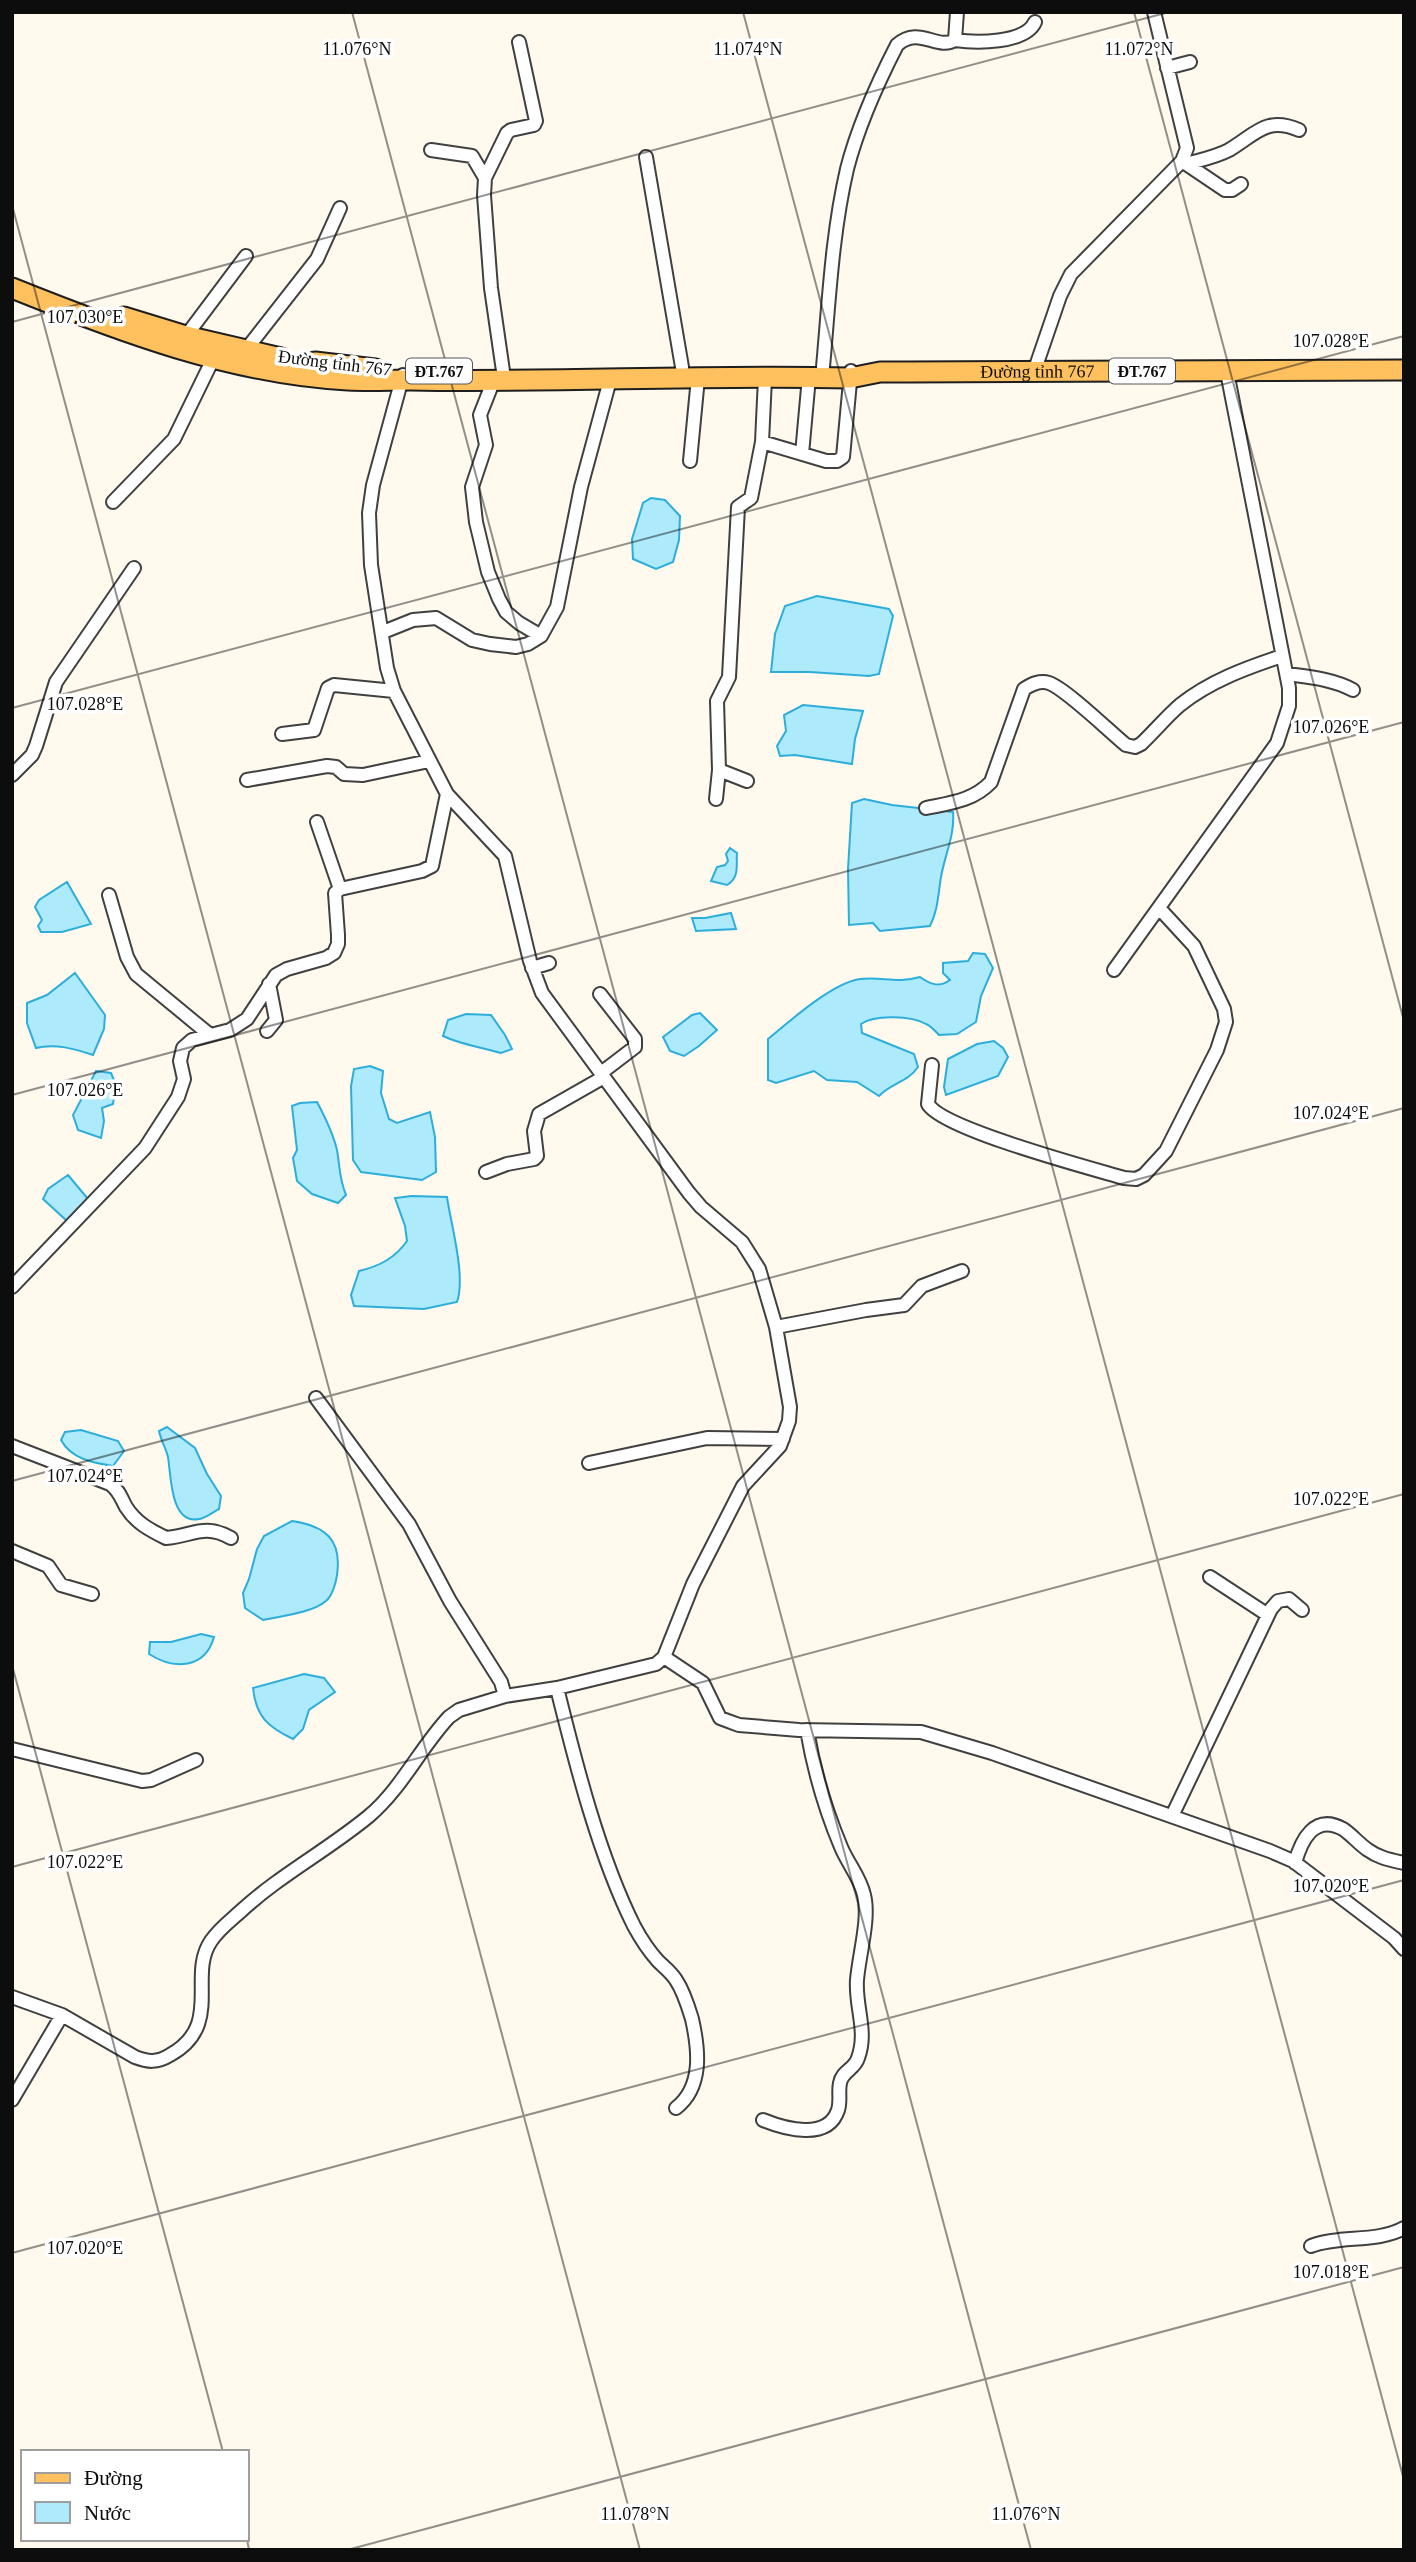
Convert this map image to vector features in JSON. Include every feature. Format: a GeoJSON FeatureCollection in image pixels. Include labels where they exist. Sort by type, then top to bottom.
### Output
{"type":"FeatureCollection","features":[{"type":"Feature","properties":{"kind":"main road","name":"Đường tỉnh 767"},"geometry":{"type":"LineString","coordinates":[[12,274],[79,303],[186,336],[300,361],[403,375]]}},
{"type":"Feature","properties":{"kind":"main road","name":"Đường tỉnh 767"},"geometry":{"type":"LineString","coordinates":[[12,288],[92,320],[214,357],[251,366],[347,380],[403,375],[610,380],[690,373],[765,378],[816,372]]}},
{"type":"Feature","properties":{"kind":"main road","name":"Đường tỉnh 767"},"geometry":{"type":"LineString","coordinates":[[498,376],[1404,370]]}},
{"type":"Feature","properties":{"kind":"street"},"geometry":{"type":"LineString","coordinates":[[955,40],[957,12]]}},
{"type":"Feature","properties":{"kind":"street"},"geometry":{"type":"LineString","coordinates":[[1154,12],[1187,148],[1184,162]]}},
{"type":"Feature","properties":{"kind":"street"},"geometry":{"type":"LineString","coordinates":[[802,454],[848,168],[874,89],[903,40],[913,36],[946,43],[955,40],[972,43],[1009,38],[1032,29],[1035,22]]}},
{"type":"Feature","properties":{"kind":"street"},"geometry":{"type":"LineString","coordinates":[[519,43],[536,121],[534,125],[507,133],[485,178],[484,195],[498,376],[480,415],[486,444],[472,487],[475,523],[488,572],[499,599],[506,612],[541,636]]}},
{"type":"Feature","properties":{"kind":"street"},"geometry":{"type":"LineString","coordinates":[[1167,68],[1190,62]]}},
{"type":"Feature","properties":{"kind":"street"},"geometry":{"type":"LineString","coordinates":[[1034,372],[1060,296],[1071,274],[1184,162],[1228,150],[1267,125],[1288,125],[1299,130]]}},
{"type":"Feature","properties":{"kind":"street"},"geometry":{"type":"LineString","coordinates":[[431,150],[472,156],[485,178]]}},
{"type":"Feature","properties":{"kind":"street"},"geometry":{"type":"LineString","coordinates":[[646,157],[690,373],[690,461]]}},
{"type":"Feature","properties":{"kind":"street"},"geometry":{"type":"LineString","coordinates":[[1184,162],[1226,190],[1232,190],[1241,184]]}},
{"type":"Feature","properties":{"kind":"street"},"geometry":{"type":"LineString","coordinates":[[245,351],[317,259],[340,208]]}},
{"type":"Feature","properties":{"kind":"street"},"geometry":{"type":"LineString","coordinates":[[186,336],[246,256]]}},
{"type":"Feature","properties":{"kind":"street"},"geometry":{"type":"LineString","coordinates":[[113,502],[174,439],[214,357]]}},
{"type":"Feature","properties":{"kind":"street"},"geometry":{"type":"LineString","coordinates":[[1114,970],[1277,743],[1289,706],[1287,674],[1227,372]]}},
{"type":"Feature","properties":{"kind":"street"},"geometry":{"type":"LineString","coordinates":[[762,442],[826,461],[837,461],[843,457],[851,373]]}},
{"type":"Feature","properties":{"kind":"street"},"geometry":{"type":"LineString","coordinates":[[12,1997],[62,2015],[148,2062],[174,2053],[193,2035],[200,2018],[204,1956],[217,1932],[266,1888],[367,1817],[391,1796],[449,1717],[459,1710],[505,1696],[557,1688],[650,1667],[664,1657],[693,1584],[743,1486],[775,1453],[783,1439],[790,1407],[776,1328],[759,1269],[751,1253],[743,1242],[701,1207],[689,1193],[554,1013],[532,968],[505,856],[447,794],[394,691],[387,668],[371,565],[369,513],[373,485],[403,375]]}},
{"type":"Feature","properties":{"kind":"street"},"geometry":{"type":"LineString","coordinates":[[716,799],[719,770],[717,701],[729,677],[738,507],[751,498],[762,442],[765,378]]}},
{"type":"Feature","properties":{"kind":"street"},"geometry":{"type":"LineString","coordinates":[[383,632],[413,620],[436,618],[472,640],[490,644],[516,647],[541,636],[556,607],[581,487],[610,380]]}},
{"type":"Feature","properties":{"kind":"street"},"geometry":{"type":"LineString","coordinates":[[12,775],[32,755],[56,682],[134,569]]}},
{"type":"Feature","properties":{"kind":"street"},"geometry":{"type":"LineString","coordinates":[[926,808],[967,799],[982,792],[991,782],[1024,689],[1033,683],[1047,682],[1061,689],[1126,745],[1135,747],[1179,706],[1219,680],[1239,670],[1282,656]]}},
{"type":"Feature","properties":{"kind":"street"},"geometry":{"type":"LineString","coordinates":[[1287,674],[1344,685],[1353,690]]}},
{"type":"Feature","properties":{"kind":"street"},"geometry":{"type":"LineString","coordinates":[[282,734],[314,730],[328,688],[334,685],[394,691]]}},
{"type":"Feature","properties":{"kind":"street"},"geometry":{"type":"LineString","coordinates":[[247,780],[327,766],[336,767],[344,774],[363,775],[429,761]]}},
{"type":"Feature","properties":{"kind":"street"},"geometry":{"type":"LineString","coordinates":[[719,770],[747,781]]}},
{"type":"Feature","properties":{"kind":"street"},"geometry":{"type":"LineString","coordinates":[[12,1287],[145,1147],[178,1097],[184,1079],[180,1061],[183,1048],[192,1040],[230,1030],[247,1019],[261,1002],[276,975],[334,953],[338,944],[335,893],[340,889],[422,871],[432,866],[447,794]]}},
{"type":"Feature","properties":{"kind":"street"},"geometry":{"type":"LineString","coordinates":[[317,822],[340,889]]}},
{"type":"Feature","properties":{"kind":"street"},"geometry":{"type":"LineString","coordinates":[[109,895],[127,957],[136,974],[211,1035]]}},
{"type":"Feature","properties":{"kind":"street"},"geometry":{"type":"LineString","coordinates":[[932,1065],[928,1104],[936,1113],[997,1139],[1124,1178],[1136,1179],[1144,1175],[1166,1151],[1217,1050],[1226,1022],[1224,1009],[1194,946],[1158,908]]}},
{"type":"Feature","properties":{"kind":"street"},"geometry":{"type":"LineString","coordinates":[[532,968],[549,963]]}},
{"type":"Feature","properties":{"kind":"street"},"geometry":{"type":"LineString","coordinates":[[267,1031],[276,1020],[269,985]]}},
{"type":"Feature","properties":{"kind":"street"},"geometry":{"type":"LineString","coordinates":[[486,1172],[507,1164],[534,1159],[537,1156],[534,1131],[539,1114],[602,1075],[635,1047],[635,1039],[600,994]]}},
{"type":"Feature","properties":{"kind":"street"},"geometry":{"type":"LineString","coordinates":[[776,1328],[904,1305],[922,1286],[962,1271]]}},
{"type":"Feature","properties":{"kind":"street"},"geometry":{"type":"LineString","coordinates":[[316,1398],[410,1524],[450,1601],[501,1682],[505,1696]]}},
{"type":"Feature","properties":{"kind":"street"},"geometry":{"type":"LineString","coordinates":[[589,1463],[707,1438],[783,1439]]}},
{"type":"Feature","properties":{"kind":"street"},"geometry":{"type":"LineString","coordinates":[[12,1446],[110,1484],[116,1488],[142,1526],[166,1538],[210,1530],[219,1531],[231,1538]]}},
{"type":"Feature","properties":{"kind":"street"},"geometry":{"type":"LineString","coordinates":[[12,1551],[48,1566],[61,1585],[92,1594]]}},
{"type":"Feature","properties":{"kind":"street"},"geometry":{"type":"LineString","coordinates":[[1210,1577],[1268,1615]]}},
{"type":"Feature","properties":{"kind":"street"},"geometry":{"type":"LineString","coordinates":[[1172,1816],[1268,1615],[1278,1602],[1285,1599],[1292,1600],[1302,1610]]}},
{"type":"Feature","properties":{"kind":"street"},"geometry":{"type":"LineString","coordinates":[[664,1657],[704,1684],[720,1718],[738,1725],[807,1730],[921,1732],[992,1753],[1270,1851],[1295,1863],[1394,1938],[1404,1949]]}},
{"type":"Feature","properties":{"kind":"street"},"geometry":{"type":"LineString","coordinates":[[557,1688],[570,1741],[611,1872],[647,1948],[676,1980],[687,2003],[694,2032],[697,2074],[694,2087],[677,2108]]}},
{"type":"Feature","properties":{"kind":"street"},"geometry":{"type":"LineString","coordinates":[[763,2120],[803,2130],[827,2125],[839,2106],[842,2077],[858,2059],[863,2034],[857,2002],[857,1979],[866,1909],[865,1897],[827,1813],[812,1763],[807,1730]]}},
{"type":"Feature","properties":{"kind":"street"},"geometry":{"type":"LineString","coordinates":[[12,1749],[142,1781],[151,1780],[196,1760]]}},
{"type":"Feature","properties":{"kind":"street"},"geometry":{"type":"LineString","coordinates":[[1295,1863],[1305,1835],[1312,1829],[1326,1825],[1342,1829],[1377,1856],[1404,1863]]}},
{"type":"Feature","properties":{"kind":"street"},"geometry":{"type":"LineString","coordinates":[[12,2100],[62,2015]]}},
{"type":"Feature","properties":{"kind":"street"},"geometry":{"type":"LineString","coordinates":[[1311,2246],[1326,2241],[1387,2234],[1404,2228]]}},
{"type":"Feature","properties":{"kind":"water"},"geometry":{"type":"Polygon","coordinates":[[[651,498],[665,500],[680,516],[679,540],[673,562],[656,569],[633,559],[632,539],[643,503],[651,498]]]}},
{"type":"Feature","properties":{"kind":"water"},"geometry":{"type":"Polygon","coordinates":[[[817,596],[889,609],[893,616],[879,674],[869,676],[771,672],[775,634],[785,606],[817,596]]]}},
{"type":"Feature","properties":{"kind":"water"},"geometry":{"type":"Polygon","coordinates":[[[803,705],[863,711],[855,739],[852,764],[795,755],[780,756],[777,746],[786,731],[784,715],[803,705]]]}},
{"type":"Feature","properties":{"kind":"water"},"geometry":{"type":"Polygon","coordinates":[[[864,799],[953,812],[951,837],[930,926],[880,931],[873,923],[849,925],[848,869],[852,803],[864,799]]]}},
{"type":"Feature","properties":{"kind":"water"},"geometry":{"type":"Polygon","coordinates":[[[730,848],[737,853],[734,878],[727,885],[711,881],[717,867],[728,861],[726,854],[730,848]]]}},
{"type":"Feature","properties":{"kind":"water"},"geometry":{"type":"Polygon","coordinates":[[[67,882],[91,924],[62,932],[41,932],[38,926],[42,920],[35,907],[39,900],[67,882]]]}},
{"type":"Feature","properties":{"kind":"water"},"geometry":{"type":"Polygon","coordinates":[[[731,913],[736,929],[696,931],[692,918],[731,913]]]}},
{"type":"Feature","properties":{"kind":"water"},"geometry":{"type":"Polygon","coordinates":[[[973,953],[985,954],[993,968],[981,996],[976,1022],[957,1034],[939,1035],[920,1021],[903,1018],[884,1017],[861,1024],[862,1033],[914,1054],[918,1067],[879,1096],[857,1082],[827,1080],[814,1071],[776,1083],[768,1080],[768,1039],[824,995],[860,979],[904,980],[920,977],[931,983],[942,984],[950,980],[943,973],[943,963],[968,961],[973,953]]]}},
{"type":"Feature","properties":{"kind":"water"},"geometry":{"type":"Polygon","coordinates":[[[75,973],[105,1015],[104,1029],[93,1055],[58,1046],[36,1048],[27,1023],[27,1003],[47,995],[75,973]]]}},
{"type":"Feature","properties":{"kind":"water"},"geometry":{"type":"Polygon","coordinates":[[[700,1013],[717,1030],[684,1056],[670,1051],[663,1037],[692,1015],[700,1013]]]}},
{"type":"Feature","properties":{"kind":"water"},"geometry":{"type":"Polygon","coordinates":[[[466,1014],[491,1015],[512,1049],[501,1053],[443,1036],[448,1020],[466,1014]]]}},
{"type":"Feature","properties":{"kind":"water"},"geometry":{"type":"Polygon","coordinates":[[[994,1041],[1003,1048],[1008,1057],[998,1076],[946,1095],[944,1087],[948,1059],[977,1044],[994,1041]]]}},
{"type":"Feature","properties":{"kind":"water"},"geometry":{"type":"Polygon","coordinates":[[[370,1066],[383,1071],[381,1093],[389,1119],[397,1123],[430,1112],[435,1137],[436,1172],[422,1180],[361,1172],[353,1160],[351,1086],[354,1069],[370,1066]]]}},
{"type":"Feature","properties":{"kind":"water"},"geometry":{"type":"Polygon","coordinates":[[[96,1071],[111,1073],[116,1085],[113,1104],[102,1108],[104,1121],[101,1138],[78,1130],[73,1115],[96,1071]]]}},
{"type":"Feature","properties":{"kind":"water"},"geometry":{"type":"Polygon","coordinates":[[[317,1102],[337,1150],[346,1195],[338,1203],[312,1194],[297,1181],[293,1158],[297,1150],[292,1106],[317,1102]]]}},
{"type":"Feature","properties":{"kind":"water"},"geometry":{"type":"Polygon","coordinates":[[[68,1175],[88,1199],[67,1221],[43,1199],[48,1189],[68,1175]]]}},
{"type":"Feature","properties":{"kind":"water"},"geometry":{"type":"Polygon","coordinates":[[[447,1197],[459,1265],[457,1302],[424,1309],[354,1306],[351,1295],[359,1271],[386,1260],[407,1241],[405,1226],[395,1198],[447,1197]]]}},
{"type":"Feature","properties":{"kind":"water"},"geometry":{"type":"Polygon","coordinates":[[[167,1427],[195,1448],[221,1496],[219,1509],[199,1519],[189,1519],[177,1507],[171,1486],[168,1457],[159,1431],[167,1427]]]}},
{"type":"Feature","properties":{"kind":"water"},"geometry":{"type":"Polygon","coordinates":[[[81,1430],[118,1441],[124,1451],[113,1466],[84,1459],[65,1446],[61,1440],[65,1432],[81,1430]]]}},
{"type":"Feature","properties":{"kind":"water"},"geometry":{"type":"Polygon","coordinates":[[[292,1521],[322,1531],[334,1544],[338,1563],[335,1585],[328,1599],[320,1605],[263,1620],[245,1608],[243,1593],[264,1536],[292,1521]]]}},
{"type":"Feature","properties":{"kind":"water"},"geometry":{"type":"Polygon","coordinates":[[[201,1634],[214,1637],[210,1648],[196,1661],[188,1664],[168,1663],[149,1654],[150,1642],[171,1642],[201,1634]]]}},
{"type":"Feature","properties":{"kind":"water"},"geometry":{"type":"Polygon","coordinates":[[[304,1674],[324,1678],[335,1692],[309,1710],[303,1729],[293,1739],[270,1725],[260,1714],[253,1688],[304,1674]]]}}]}
